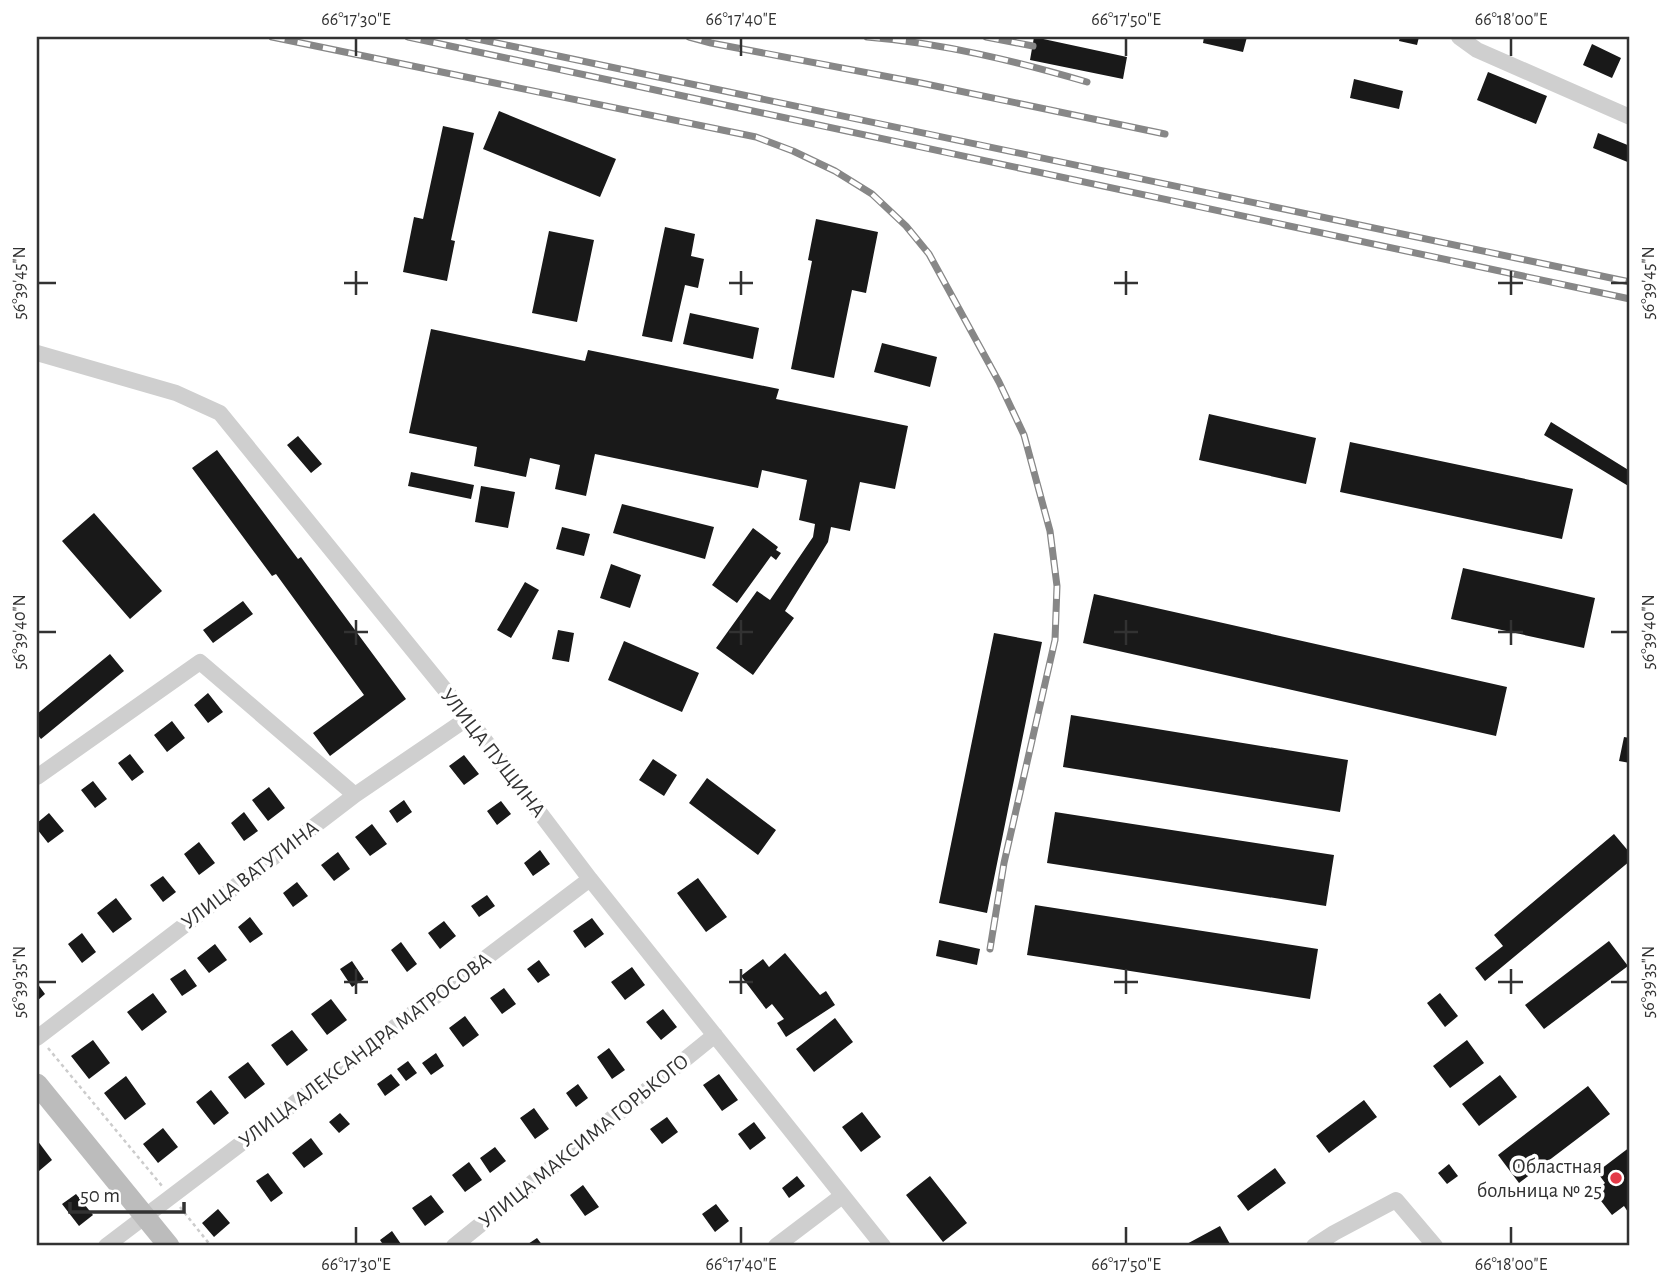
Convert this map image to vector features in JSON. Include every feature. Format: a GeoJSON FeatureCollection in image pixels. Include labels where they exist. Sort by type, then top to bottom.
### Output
{"type":"FeatureCollection","features":[{"type":"Feature","properties":{"kind":"main road"},"geometry":{"type":"LineString","coordinates":[[37,1084],[169,1246]]}},
{"type":"Feature","properties":{"kind":"street"},"geometry":{"type":"LineString","coordinates":[[1459,37],[1480,43],[1630,117]]}},
{"type":"Feature","properties":{"kind":"street","name":"УЛИЦА ПУЩИНА"},"geometry":{"type":"LineString","coordinates":[[37,353],[176,393],[220,413],[468,718],[590,879],[883,1246]]}},
{"type":"Feature","properties":{"kind":"street"},"geometry":{"type":"LineString","coordinates":[[37,777],[200,662],[355,795]]}},
{"type":"Feature","properties":{"kind":"street","name":"УЛИЦА ВАТУТИНА"},"geometry":{"type":"LineString","coordinates":[[37,1037],[355,795],[468,718]]}},
{"type":"Feature","properties":{"kind":"street","name":"УЛИЦА АЛЕКСАНДРА МАТРОСОВА"},"geometry":{"type":"LineString","coordinates":[[106,1246],[590,879]]}},
{"type":"Feature","properties":{"kind":"street","name":"УЛИЦА МАКСИМА ГОРЬКОГО"},"geometry":{"type":"LineString","coordinates":[[454,1246],[715,1035]]}},
{"type":"Feature","properties":{"kind":"street"},"geometry":{"type":"LineString","coordinates":[[776,1246],[842,1196]]}},
{"type":"Feature","properties":{"kind":"street"},"geometry":{"type":"LineString","coordinates":[[1314,1246],[1396,1200],[1435,1246]]}},
{"type":"Feature","properties":{"kind":"path"},"geometry":{"type":"LineString","coordinates":[[37,1037],[211,1246]]}},
{"type":"Feature","properties":{"kind":"building"},"geometry":{"type":"Polygon","coordinates":[[[1034,37],[1127,57],[1123,79],[1030,60],[1034,37]]]}},
{"type":"Feature","properties":{"kind":"building"},"geometry":{"type":"Polygon","coordinates":[[[1204,37],[1247,37],[1243,52],[1203,43],[1204,37]]]}},
{"type":"Feature","properties":{"kind":"building"},"geometry":{"type":"Polygon","coordinates":[[[1400,37],[1419,37],[1417,45],[1399,41],[1400,37]]]}},
{"type":"Feature","properties":{"kind":"building"},"geometry":{"type":"Polygon","coordinates":[[[1592,44],[1621,58],[1612,78],[1583,65],[1592,44]]]}},
{"type":"Feature","properties":{"kind":"building"},"geometry":{"type":"Polygon","coordinates":[[[1488,72],[1547,96],[1536,124],[1477,100],[1488,72]]]}},
{"type":"Feature","properties":{"kind":"building"},"geometry":{"type":"Polygon","coordinates":[[[1354,79],[1403,91],[1399,109],[1350,98],[1354,79]]]}},
{"type":"Feature","properties":{"kind":"building"},"geometry":{"type":"Polygon","coordinates":[[[499,111],[616,159],[600,197],[483,149],[499,111]]]}},
{"type":"Feature","properties":{"kind":"building"},"geometry":{"type":"Polygon","coordinates":[[[443,126],[474,133],[451,240],[455,241],[447,281],[403,272],[414,217],[423,219],[443,126]]]}},
{"type":"Feature","properties":{"kind":"building"},"geometry":{"type":"Polygon","coordinates":[[[1598,133],[1630,146],[1630,163],[1593,148],[1598,133]]]}},
{"type":"Feature","properties":{"kind":"building"},"geometry":{"type":"Polygon","coordinates":[[[816,219],[878,232],[866,293],[852,290],[834,378],[791,369],[812,261],[808,260],[816,219]]]}},
{"type":"Feature","properties":{"kind":"building"},"geometry":{"type":"Polygon","coordinates":[[[665,227],[695,234],[691,256],[704,259],[698,288],[685,285],[672,342],[642,336],[665,227]]]}},
{"type":"Feature","properties":{"kind":"building"},"geometry":{"type":"Polygon","coordinates":[[[549,231],[594,240],[577,322],[532,313],[549,231]]]}},
{"type":"Feature","properties":{"kind":"building"},"geometry":{"type":"Polygon","coordinates":[[[690,313],[759,328],[753,359],[683,344],[690,313]]]}},
{"type":"Feature","properties":{"kind":"building"},"geometry":{"type":"Polygon","coordinates":[[[431,329],[585,361],[588,350],[779,389],[776,399],[908,426],[895,489],[860,482],[850,531],[831,527],[828,542],[785,611],[794,618],[753,675],[716,648],[757,591],[770,600],[813,537],[815,524],[799,520],[807,480],[762,470],[758,488],[595,454],[586,496],[555,489],[560,465],[530,458],[526,477],[474,466],[477,447],[409,433],[431,329]]]}},
{"type":"Feature","properties":{"kind":"building"},"geometry":{"type":"Polygon","coordinates":[[[882,343],[937,357],[930,387],[874,372],[882,343]]]}},
{"type":"Feature","properties":{"kind":"building"},"geometry":{"type":"Polygon","coordinates":[[[1209,414],[1316,438],[1306,484],[1199,460],[1209,414]]]}},
{"type":"Feature","properties":{"kind":"building"},"geometry":{"type":"Polygon","coordinates":[[[1551,422],[1630,471],[1630,487],[1544,435],[1551,422]]]}},
{"type":"Feature","properties":{"kind":"building"},"geometry":{"type":"Polygon","coordinates":[[[298,436],[322,464],[311,473],[287,445],[298,436]]]}},
{"type":"Feature","properties":{"kind":"building"},"geometry":{"type":"Polygon","coordinates":[[[1350,442],[1573,489],[1562,539],[1340,492],[1350,442]]]}},
{"type":"Feature","properties":{"kind":"building"},"geometry":{"type":"Polygon","coordinates":[[[217,450],[298,559],[301,557],[406,699],[330,756],[313,733],[364,695],[276,574],[272,576],[192,468],[217,450]]]}},
{"type":"Feature","properties":{"kind":"building"},"geometry":{"type":"Polygon","coordinates":[[[411,472],[474,485],[471,499],[408,486],[411,472]]]}},
{"type":"Feature","properties":{"kind":"building"},"geometry":{"type":"Polygon","coordinates":[[[481,486],[515,492],[508,528],[475,522],[481,486]]]}},
{"type":"Feature","properties":{"kind":"building"},"geometry":{"type":"Polygon","coordinates":[[[622,504],[714,527],[705,559],[613,533],[622,504]]]}},
{"type":"Feature","properties":{"kind":"building"},"geometry":{"type":"Polygon","coordinates":[[[94,513],[162,591],[130,619],[62,541],[94,513]]]}},
{"type":"Feature","properties":{"kind":"building"},"geometry":{"type":"Polygon","coordinates":[[[562,527],[590,534],[584,556],[556,549],[562,527]]]}},
{"type":"Feature","properties":{"kind":"building"},"geometry":{"type":"Polygon","coordinates":[[[753,528],[778,547],[776,550],[781,553],[776,560],[771,556],[737,603],[712,585],[753,528]]]}},
{"type":"Feature","properties":{"kind":"building"},"geometry":{"type":"Polygon","coordinates":[[[611,564],[641,575],[630,608],[600,598],[611,564]]]}},
{"type":"Feature","properties":{"kind":"building"},"geometry":{"type":"Polygon","coordinates":[[[1463,568],[1595,598],[1584,648],[1451,619],[1463,568]]]}},
{"type":"Feature","properties":{"kind":"building"},"geometry":{"type":"Polygon","coordinates":[[[525,582],[539,590],[511,638],[497,630],[525,582]]]}},
{"type":"Feature","properties":{"kind":"building"},"geometry":{"type":"Polygon","coordinates":[[[1094,594],[1507,687],[1496,736],[1083,643],[1094,594]]]}},
{"type":"Feature","properties":{"kind":"building"},"geometry":{"type":"Polygon","coordinates":[[[243,601],[253,614],[213,643],[203,630],[243,601]]]}},
{"type":"Feature","properties":{"kind":"building"},"geometry":{"type":"Polygon","coordinates":[[[558,630],[574,633],[569,662],[552,659],[558,630]]]}},
{"type":"Feature","properties":{"kind":"building"},"geometry":{"type":"Polygon","coordinates":[[[994,633],[1042,642],[987,913],[939,903],[994,633]]]}},
{"type":"Feature","properties":{"kind":"building"},"geometry":{"type":"Polygon","coordinates":[[[624,641],[699,673],[682,712],[608,680],[624,641]]]}},
{"type":"Feature","properties":{"kind":"building"},"geometry":{"type":"Polygon","coordinates":[[[110,654],[124,671],[41,739],[37,734],[37,714],[110,654]]]}},
{"type":"Feature","properties":{"kind":"building"},"geometry":{"type":"Polygon","coordinates":[[[208,693],[223,712],[208,723],[194,705],[208,693]]]}},
{"type":"Feature","properties":{"kind":"building"},"geometry":{"type":"Polygon","coordinates":[[[1071,715],[1348,760],[1340,812],[1063,767],[1071,715]]]}},
{"type":"Feature","properties":{"kind":"building"},"geometry":{"type":"Polygon","coordinates":[[[172,721],[185,738],[167,752],[154,735],[172,721]]]}},
{"type":"Feature","properties":{"kind":"building"},"geometry":{"type":"Polygon","coordinates":[[[1624,737],[1630,738],[1630,763],[1619,761],[1624,737]]]}},
{"type":"Feature","properties":{"kind":"building"},"geometry":{"type":"Polygon","coordinates":[[[130,754],[144,772],[132,781],[118,763],[130,754]]]}},
{"type":"Feature","properties":{"kind":"building"},"geometry":{"type":"Polygon","coordinates":[[[464,755],[479,774],[464,785],[449,766],[464,755]]]}},
{"type":"Feature","properties":{"kind":"building"},"geometry":{"type":"Polygon","coordinates":[[[653,759],[677,775],[664,796],[639,780],[653,759]]]}},
{"type":"Feature","properties":{"kind":"building"},"geometry":{"type":"Polygon","coordinates":[[[707,778],[776,830],[758,855],[689,803],[707,778]]]}},
{"type":"Feature","properties":{"kind":"building"},"geometry":{"type":"Polygon","coordinates":[[[93,781],[107,799],[95,808],[81,790],[93,781]]]}},
{"type":"Feature","properties":{"kind":"building"},"geometry":{"type":"Polygon","coordinates":[[[269,787],[285,808],[268,821],[252,800],[269,787]]]}},
{"type":"Feature","properties":{"kind":"building"},"geometry":{"type":"Polygon","coordinates":[[[404,800],[412,812],[397,823],[389,811],[404,800]]]}},
{"type":"Feature","properties":{"kind":"building"},"geometry":{"type":"Polygon","coordinates":[[[501,801],[511,814],[497,825],[487,811],[501,801]]]}},
{"type":"Feature","properties":{"kind":"building"},"geometry":{"type":"Polygon","coordinates":[[[244,812],[258,831],[244,841],[231,823],[244,812]]]}},
{"type":"Feature","properties":{"kind":"building"},"geometry":{"type":"Polygon","coordinates":[[[1055,812],[1334,855],[1326,906],[1047,863],[1055,812]]]}},
{"type":"Feature","properties":{"kind":"building"},"geometry":{"type":"Polygon","coordinates":[[[49,813],[64,831],[48,843],[37,829],[37,823],[49,813]]]}},
{"type":"Feature","properties":{"kind":"building"},"geometry":{"type":"Polygon","coordinates":[[[372,824],[387,844],[370,856],[355,837],[372,824]]]}},
{"type":"Feature","properties":{"kind":"building"},"geometry":{"type":"Polygon","coordinates":[[[1614,834],[1630,853],[1630,861],[1485,981],[1475,968],[1503,946],[1494,935],[1614,834]]]}},
{"type":"Feature","properties":{"kind":"building"},"geometry":{"type":"Polygon","coordinates":[[[199,842],[215,863],[199,875],[184,854],[199,842]]]}},
{"type":"Feature","properties":{"kind":"building"},"geometry":{"type":"Polygon","coordinates":[[[540,850],[550,864],[533,876],[524,863],[540,850]]]}},
{"type":"Feature","properties":{"kind":"building"},"geometry":{"type":"Polygon","coordinates":[[[338,852],[350,869],[334,881],[321,865],[338,852]]]}},
{"type":"Feature","properties":{"kind":"building"},"geometry":{"type":"Polygon","coordinates":[[[163,876],[176,892],[163,902],[150,885],[163,876]]]}},
{"type":"Feature","properties":{"kind":"building"},"geometry":{"type":"Polygon","coordinates":[[[698,878],[727,917],[706,932],[677,893],[698,878]]]}},
{"type":"Feature","properties":{"kind":"building"},"geometry":{"type":"Polygon","coordinates":[[[297,882],[308,896],[293,907],[283,893],[297,882]]]}},
{"type":"Feature","properties":{"kind":"building"},"geometry":{"type":"Polygon","coordinates":[[[487,895],[495,906],[479,917],[471,906],[487,895]]]}},
{"type":"Feature","properties":{"kind":"building"},"geometry":{"type":"Polygon","coordinates":[[[116,898],[132,919],[113,933],[97,913],[116,898]]]}},
{"type":"Feature","properties":{"kind":"building"},"geometry":{"type":"Polygon","coordinates":[[[1035,905],[1318,949],[1310,999],[1027,955],[1035,905]]]}},
{"type":"Feature","properties":{"kind":"building"},"geometry":{"type":"Polygon","coordinates":[[[250,917],[263,934],[250,943],[238,927],[250,917]]]}},
{"type":"Feature","properties":{"kind":"building"},"geometry":{"type":"Polygon","coordinates":[[[592,918],[604,934],[585,948],[573,931],[592,918]]]}},
{"type":"Feature","properties":{"kind":"building"},"geometry":{"type":"Polygon","coordinates":[[[444,921],[456,936],[440,949],[428,933],[444,921]]]}},
{"type":"Feature","properties":{"kind":"building"},"geometry":{"type":"Polygon","coordinates":[[[82,933],[96,952],[82,963],[68,944],[82,933]]]}},
{"type":"Feature","properties":{"kind":"building"},"geometry":{"type":"Polygon","coordinates":[[[939,940],[980,949],[977,965],[936,956],[939,940]]]}},
{"type":"Feature","properties":{"kind":"building"},"geometry":{"type":"Polygon","coordinates":[[[1609,941],[1628,966],[1544,1029],[1525,1005],[1609,941]]]}},
{"type":"Feature","properties":{"kind":"building"},"geometry":{"type":"Polygon","coordinates":[[[401,942],[417,964],[407,972],[391,950],[401,942]]]}},
{"type":"Feature","properties":{"kind":"building"},"geometry":{"type":"Polygon","coordinates":[[[215,944],[227,960],[209,973],[197,958],[215,944]]]}},
{"type":"Feature","properties":{"kind":"building"},"geometry":{"type":"Polygon","coordinates":[[[785,953],[820,995],[826,991],[835,1005],[786,1037],[777,1023],[784,1019],[772,1004],[766,1009],[741,976],[763,959],[769,967],[785,953]]]}},
{"type":"Feature","properties":{"kind":"building"},"geometry":{"type":"Polygon","coordinates":[[[539,960],[550,975],[538,983],[527,969],[539,960]]]}},
{"type":"Feature","properties":{"kind":"building"},"geometry":{"type":"Polygon","coordinates":[[[352,961],[364,979],[352,987],[340,969],[352,961]]]}},
{"type":"Feature","properties":{"kind":"building"},"geometry":{"type":"Polygon","coordinates":[[[632,967],[645,985],[625,1000],[611,982],[632,967]]]}},
{"type":"Feature","properties":{"kind":"building"},"geometry":{"type":"Polygon","coordinates":[[[185,969],[197,986],[182,996],[170,979],[185,969]]]}},
{"type":"Feature","properties":{"kind":"building"},"geometry":{"type":"Polygon","coordinates":[[[37,983],[45,994],[37,1001],[37,983]]]}},
{"type":"Feature","properties":{"kind":"building"},"geometry":{"type":"Polygon","coordinates":[[[504,988],[516,1004],[502,1014],[490,998],[504,988]]]}},
{"type":"Feature","properties":{"kind":"building"},"geometry":{"type":"Polygon","coordinates":[[[153,993],[167,1012],[142,1031],[127,1012],[153,993]]]}},
{"type":"Feature","properties":{"kind":"building"},"geometry":{"type":"Polygon","coordinates":[[[1440,993],[1458,1016],[1445,1027],[1427,1003],[1440,993]]]}},
{"type":"Feature","properties":{"kind":"building"},"geometry":{"type":"Polygon","coordinates":[[[331,999],[347,1020],[327,1035],[311,1014],[331,999]]]}},
{"type":"Feature","properties":{"kind":"building"},"geometry":{"type":"Polygon","coordinates":[[[663,1009],[677,1027],[661,1040],[646,1022],[663,1009]]]}},
{"type":"Feature","properties":{"kind":"building"},"geometry":{"type":"Polygon","coordinates":[[[465,1016],[479,1035],[463,1047],[449,1028],[465,1016]]]}},
{"type":"Feature","properties":{"kind":"building"},"geometry":{"type":"Polygon","coordinates":[[[835,1018],[853,1042],[814,1072],[796,1049],[835,1018]]]}},
{"type":"Feature","properties":{"kind":"building"},"geometry":{"type":"Polygon","coordinates":[[[292,1030],[308,1050],[287,1066],[271,1045],[292,1030]]]}},
{"type":"Feature","properties":{"kind":"building"},"geometry":{"type":"Polygon","coordinates":[[[93,1040],[110,1063],[89,1079],[71,1056],[93,1040]]]}},
{"type":"Feature","properties":{"kind":"building"},"geometry":{"type":"Polygon","coordinates":[[[1467,1040],[1484,1063],[1450,1088],[1433,1066],[1467,1040]]]}},
{"type":"Feature","properties":{"kind":"building"},"geometry":{"type":"Polygon","coordinates":[[[609,1048],[625,1070],[612,1079],[597,1057],[609,1048]]]}},
{"type":"Feature","properties":{"kind":"building"},"geometry":{"type":"Polygon","coordinates":[[[436,1053],[444,1066],[431,1075],[422,1063],[436,1053]]]}},
{"type":"Feature","properties":{"kind":"building"},"geometry":{"type":"Polygon","coordinates":[[[408,1061],[417,1073],[406,1081],[397,1069],[408,1061]]]}},
{"type":"Feature","properties":{"kind":"building"},"geometry":{"type":"Polygon","coordinates":[[[248,1062],[265,1084],[245,1099],[228,1077],[248,1062]]]}},
{"type":"Feature","properties":{"kind":"building"},"geometry":{"type":"Polygon","coordinates":[[[391,1074],[400,1085],[385,1096],[377,1084],[391,1074]]]}},
{"type":"Feature","properties":{"kind":"building"},"geometry":{"type":"Polygon","coordinates":[[[719,1074],[738,1100],[722,1111],[703,1085],[719,1074]]]}},
{"type":"Feature","properties":{"kind":"building"},"geometry":{"type":"Polygon","coordinates":[[[1500,1075],[1517,1097],[1479,1126],[1462,1104],[1500,1075]]]}},
{"type":"Feature","properties":{"kind":"building"},"geometry":{"type":"Polygon","coordinates":[[[126,1076],[146,1104],[125,1120],[104,1093],[126,1076]]]}},
{"type":"Feature","properties":{"kind":"building"},"geometry":{"type":"Polygon","coordinates":[[[578,1084],[588,1098],[576,1107],[566,1093],[578,1084]]]}},
{"type":"Feature","properties":{"kind":"building"},"geometry":{"type":"Polygon","coordinates":[[[1588,1086],[1610,1114],[1519,1183],[1498,1155],[1588,1086]]]}},
{"type":"Feature","properties":{"kind":"building"},"geometry":{"type":"Polygon","coordinates":[[[211,1090],[229,1113],[214,1125],[196,1102],[211,1090]]]}},
{"type":"Feature","properties":{"kind":"building"},"geometry":{"type":"Polygon","coordinates":[[[1364,1100],[1377,1117],[1329,1153],[1316,1136],[1364,1100]]]}},
{"type":"Feature","properties":{"kind":"building"},"geometry":{"type":"Polygon","coordinates":[[[534,1108],[549,1129],[535,1139],[520,1118],[534,1108]]]}},
{"type":"Feature","properties":{"kind":"building"},"geometry":{"type":"Polygon","coordinates":[[[862,1112],[881,1137],[861,1152],[842,1127],[862,1112]]]}},
{"type":"Feature","properties":{"kind":"building"},"geometry":{"type":"Polygon","coordinates":[[[340,1113],[350,1124],[339,1133],[329,1122],[340,1113]]]}},
{"type":"Feature","properties":{"kind":"building"},"geometry":{"type":"Polygon","coordinates":[[[667,1117],[678,1132],[662,1144],[650,1129],[667,1117]]]}},
{"type":"Feature","properties":{"kind":"building"},"geometry":{"type":"Polygon","coordinates":[[[754,1122],[766,1138],[750,1150],[738,1134],[754,1122]]]}},
{"type":"Feature","properties":{"kind":"building"},"geometry":{"type":"Polygon","coordinates":[[[163,1128],[178,1147],[158,1163],[143,1144],[163,1128]]]}},
{"type":"Feature","properties":{"kind":"building"},"geometry":{"type":"Polygon","coordinates":[[[311,1138],[323,1154],[304,1168],[292,1153],[311,1138]]]}},
{"type":"Feature","properties":{"kind":"building"},"geometry":{"type":"Polygon","coordinates":[[[37,1140],[52,1160],[39,1171],[37,1168],[37,1140]]]}},
{"type":"Feature","properties":{"kind":"building"},"geometry":{"type":"Polygon","coordinates":[[[495,1147],[506,1161],[490,1173],[480,1158],[495,1147]]]}},
{"type":"Feature","properties":{"kind":"building","name":"Областная больница № 25"},"geometry":{"type":"Polygon","coordinates":[[[1630,1147],[1630,1215],[1624,1206],[1612,1215],[1594,1192],[1605,1183],[1597,1172],[1630,1147]]]}},
{"type":"Feature","properties":{"kind":"building"},"geometry":{"type":"Polygon","coordinates":[[[469,1162],[482,1180],[465,1192],[452,1175],[469,1162]]]}},
{"type":"Feature","properties":{"kind":"building"},"geometry":{"type":"Polygon","coordinates":[[[1449,1164],[1458,1176],[1447,1184],[1438,1173],[1449,1164]]]}},
{"type":"Feature","properties":{"kind":"building"},"geometry":{"type":"Polygon","coordinates":[[[1275,1168],[1286,1183],[1248,1211],[1237,1196],[1275,1168]]]}},
{"type":"Feature","properties":{"kind":"building"},"geometry":{"type":"Polygon","coordinates":[[[268,1173],[283,1193],[271,1202],[256,1181],[268,1173]]]}},
{"type":"Feature","properties":{"kind":"building"},"geometry":{"type":"Polygon","coordinates":[[[797,1176],[805,1186],[789,1198],[782,1188],[797,1176]]]}},
{"type":"Feature","properties":{"kind":"building"},"geometry":{"type":"Polygon","coordinates":[[[930,1176],[967,1223],[943,1242],[906,1195],[930,1176]]]}},
{"type":"Feature","properties":{"kind":"building"},"geometry":{"type":"Polygon","coordinates":[[[583,1185],[599,1207],[585,1216],[570,1195],[583,1185]]]}},
{"type":"Feature","properties":{"kind":"building"},"geometry":{"type":"Polygon","coordinates":[[[76,1194],[93,1215],[79,1226],[62,1204],[76,1194]]]}},
{"type":"Feature","properties":{"kind":"building"},"geometry":{"type":"Polygon","coordinates":[[[431,1195],[444,1212],[425,1226],[412,1208],[431,1195]]]}},
{"type":"Feature","properties":{"kind":"building"},"geometry":{"type":"Polygon","coordinates":[[[716,1204],[729,1221],[715,1232],[702,1214],[716,1204]]]}},
{"type":"Feature","properties":{"kind":"building"},"geometry":{"type":"Polygon","coordinates":[[[218,1209],[230,1223],[214,1237],[202,1223],[218,1209]]]}},
{"type":"Feature","properties":{"kind":"building"},"geometry":{"type":"Polygon","coordinates":[[[1220,1226],[1230,1244],[1227,1246],[1183,1246],[1220,1226]]]}},
{"type":"Feature","properties":{"kind":"building"},"geometry":{"type":"Polygon","coordinates":[[[392,1231],[401,1244],[384,1246],[380,1240],[392,1231]]]}},
{"type":"Feature","properties":{"kind":"building"},"geometry":{"type":"Polygon","coordinates":[[[537,1238],[543,1246],[525,1246],[537,1238]]]}},
{"type":"Feature","properties":{"kind":"railway"},"geometry":{"type":"LineString","coordinates":[[272,37],[756,137],[835,171],[872,194],[906,226],[929,254],[999,382],[1024,435],[1050,531],[1057,586],[1055,640],[1004,863],[990,949]]}},
{"type":"Feature","properties":{"kind":"railway"},"geometry":{"type":"LineString","coordinates":[[408,37],[1630,299]]}},
{"type":"Feature","properties":{"kind":"railway"},"geometry":{"type":"LineString","coordinates":[[468,37],[1630,282]]}},
{"type":"Feature","properties":{"kind":"railway"},"geometry":{"type":"LineString","coordinates":[[689,37],[1165,134]]}},
{"type":"Feature","properties":{"kind":"railway"},"geometry":{"type":"LineString","coordinates":[[867,37],[978,54],[1087,82]]}},
{"type":"Feature","properties":{"kind":"railway"},"geometry":{"type":"LineString","coordinates":[[986,37],[1033,46]]}},
{"type":"Feature","properties":{"kind":"place","name":"Областная больница № 25"},"geometry":{"type":"Point","coordinates":[1616,1178]}}]}
